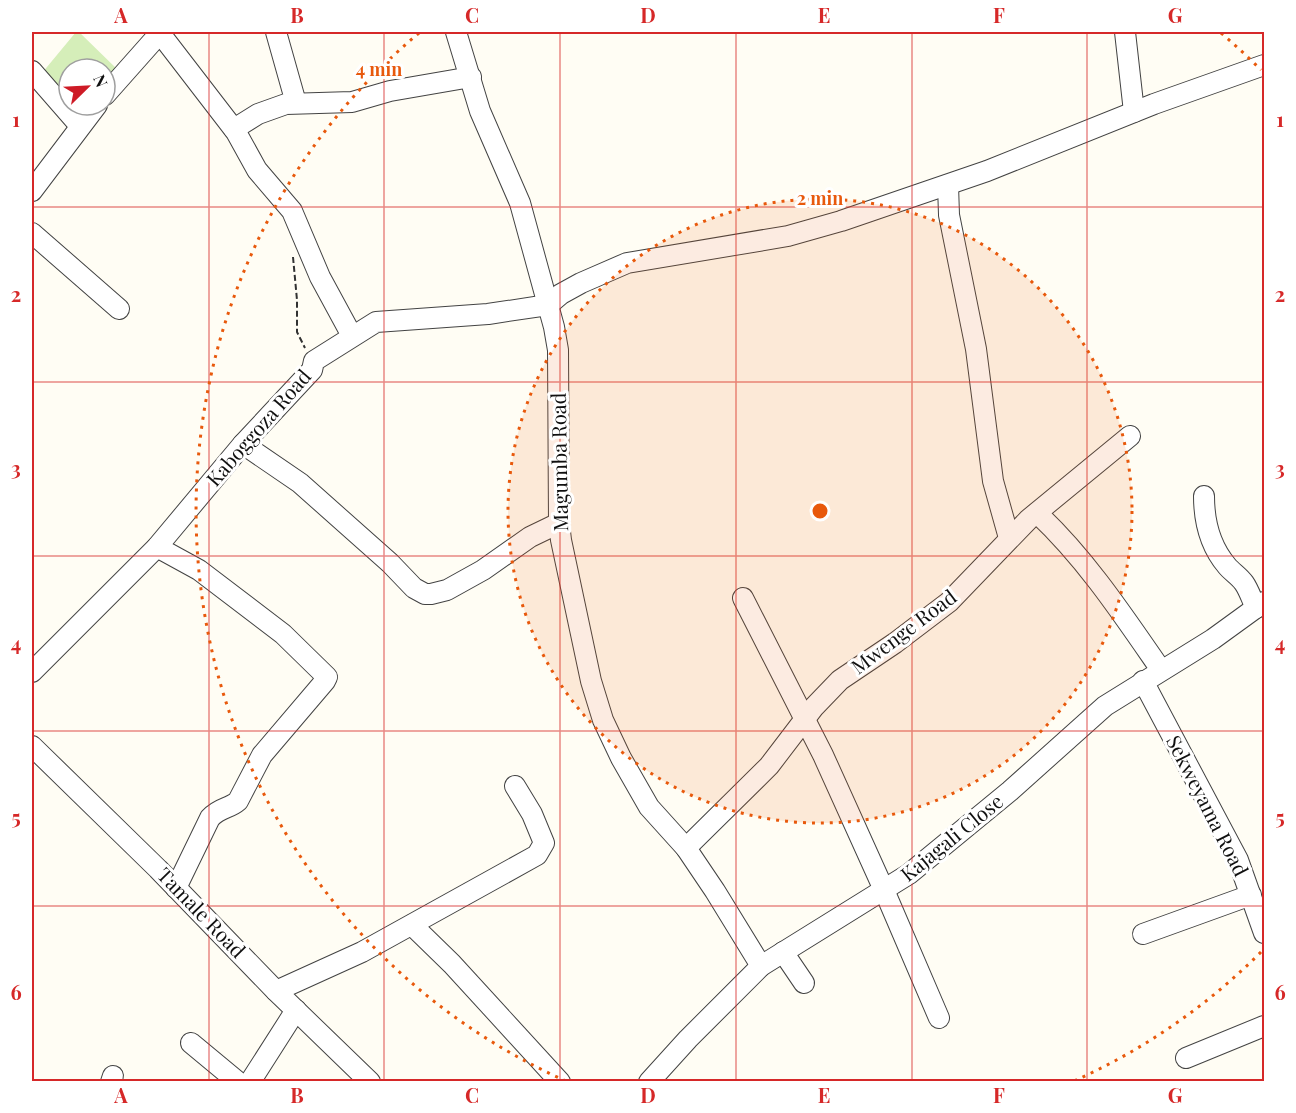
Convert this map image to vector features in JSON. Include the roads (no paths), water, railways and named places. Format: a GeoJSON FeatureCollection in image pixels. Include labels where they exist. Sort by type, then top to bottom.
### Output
{"type":"FeatureCollection","features":[{"type":"Feature","properties":{"kind":"street"},"geometry":{"type":"LineString","coordinates":[[117,81],[159,32],[234,129],[257,170],[292,211],[320,277],[352,336]]}},
{"type":"Feature","properties":{"kind":"street"},"geometry":{"type":"LineString","coordinates":[[276,32],[296,103]]}},
{"type":"Feature","properties":{"kind":"street","name":"Magumba Road"},"geometry":{"type":"LineString","coordinates":[[456,32],[480,111],[520,203],[554,327],[558,350],[559,523],[591,681],[603,720],[621,758],[649,807],[686,848],[761,966]]}},
{"type":"Feature","properties":{"kind":"street"},"geometry":{"type":"LineString","coordinates":[[1125,32],[1134,112]]}},
{"type":"Feature","properties":{"kind":"street"},"geometry":{"type":"LineString","coordinates":[[548,305],[580,283],[627,263],[788,236],[841,221],[948,184],[1134,112],[1264,65]]}},
{"type":"Feature","properties":{"kind":"street"},"geometry":{"type":"LineString","coordinates":[[32,71],[80,126]]}},
{"type":"Feature","properties":{"kind":"street"},"geometry":{"type":"LineString","coordinates":[[234,129],[258,114],[286,104],[352,102],[390,91],[471,76]]}},
{"type":"Feature","properties":{"kind":"street"},"geometry":{"type":"LineString","coordinates":[[32,191],[87,117]]}},
{"type":"Feature","properties":{"kind":"street"},"geometry":{"type":"LineString","coordinates":[[948,184],[949,215],[976,349],[993,481],[1009,538]]}},
{"type":"Feature","properties":{"kind":"street"},"geometry":{"type":"LineString","coordinates":[[32,233],[119,309]]}},
{"type":"Feature","properties":{"kind":"street","name":"Kaboggoza Road"},"geometry":{"type":"LineString","coordinates":[[32,672],[157,547],[243,444],[312,370],[314,361],[376,322],[488,314],[548,305]]}},
{"type":"Feature","properties":{"kind":"street","name":"Mwenge Road"},"geometry":{"type":"LineString","coordinates":[[686,848],[769,766],[804,720],[840,680],[896,643],[949,602],[1009,538],[1130,436]]}},
{"type":"Feature","properties":{"kind":"street"},"geometry":{"type":"LineString","coordinates":[[243,444],[300,483],[381,555],[414,588],[425,594],[447,590],[483,570],[530,537],[559,523]]}},
{"type":"Feature","properties":{"kind":"street"},"geometry":{"type":"LineString","coordinates":[[1204,496],[1209,536],[1217,554],[1245,584],[1260,605]]}},
{"type":"Feature","properties":{"kind":"street"},"geometry":{"type":"LineString","coordinates":[[1037,513],[1058,533],[1099,580],[1161,670]]}},
{"type":"Feature","properties":{"kind":"street"},"geometry":{"type":"LineString","coordinates":[[157,547],[199,570],[283,634],[327,677],[262,755],[238,801],[233,805],[218,809],[210,818],[176,888]]}},
{"type":"Feature","properties":{"kind":"street"},"geometry":{"type":"LineString","coordinates":[[742,598],[823,755],[939,1018]]}},
{"type":"Feature","properties":{"kind":"street","name":"Kajagali Close"},"geometry":{"type":"LineString","coordinates":[[649,1082],[688,1039],[761,966],[909,874],[1001,799],[1105,706],[1213,639],[1260,605]]}},
{"type":"Feature","properties":{"kind":"street","name":"Sekweyama Road"},"geometry":{"type":"LineString","coordinates":[[1143,681],[1238,860],[1264,933]]}},
{"type":"Feature","properties":{"kind":"street","name":"Tamale Road"},"geometry":{"type":"LineString","coordinates":[[32,746],[370,1082]]}},
{"type":"Feature","properties":{"kind":"street"},"geometry":{"type":"LineString","coordinates":[[276,991],[362,952],[537,855],[544,843],[541,833],[515,786]]}},
{"type":"Feature","properties":{"kind":"street"},"geometry":{"type":"LineString","coordinates":[[1143,934],[1251,895]]}},
{"type":"Feature","properties":{"kind":"street"},"geometry":{"type":"LineString","coordinates":[[412,925],[452,964],[560,1082]]}},
{"type":"Feature","properties":{"kind":"street"},"geometry":{"type":"LineString","coordinates":[[783,952],[804,983]]}},
{"type":"Feature","properties":{"kind":"street"},"geometry":{"type":"LineString","coordinates":[[250,1082],[296,1010]]}},
{"type":"Feature","properties":{"kind":"street"},"geometry":{"type":"LineString","coordinates":[[1186,1058],[1264,1026]]}},
{"type":"Feature","properties":{"kind":"street"},"geometry":{"type":"LineString","coordinates":[[191,1043],[238,1082]]}}]}
